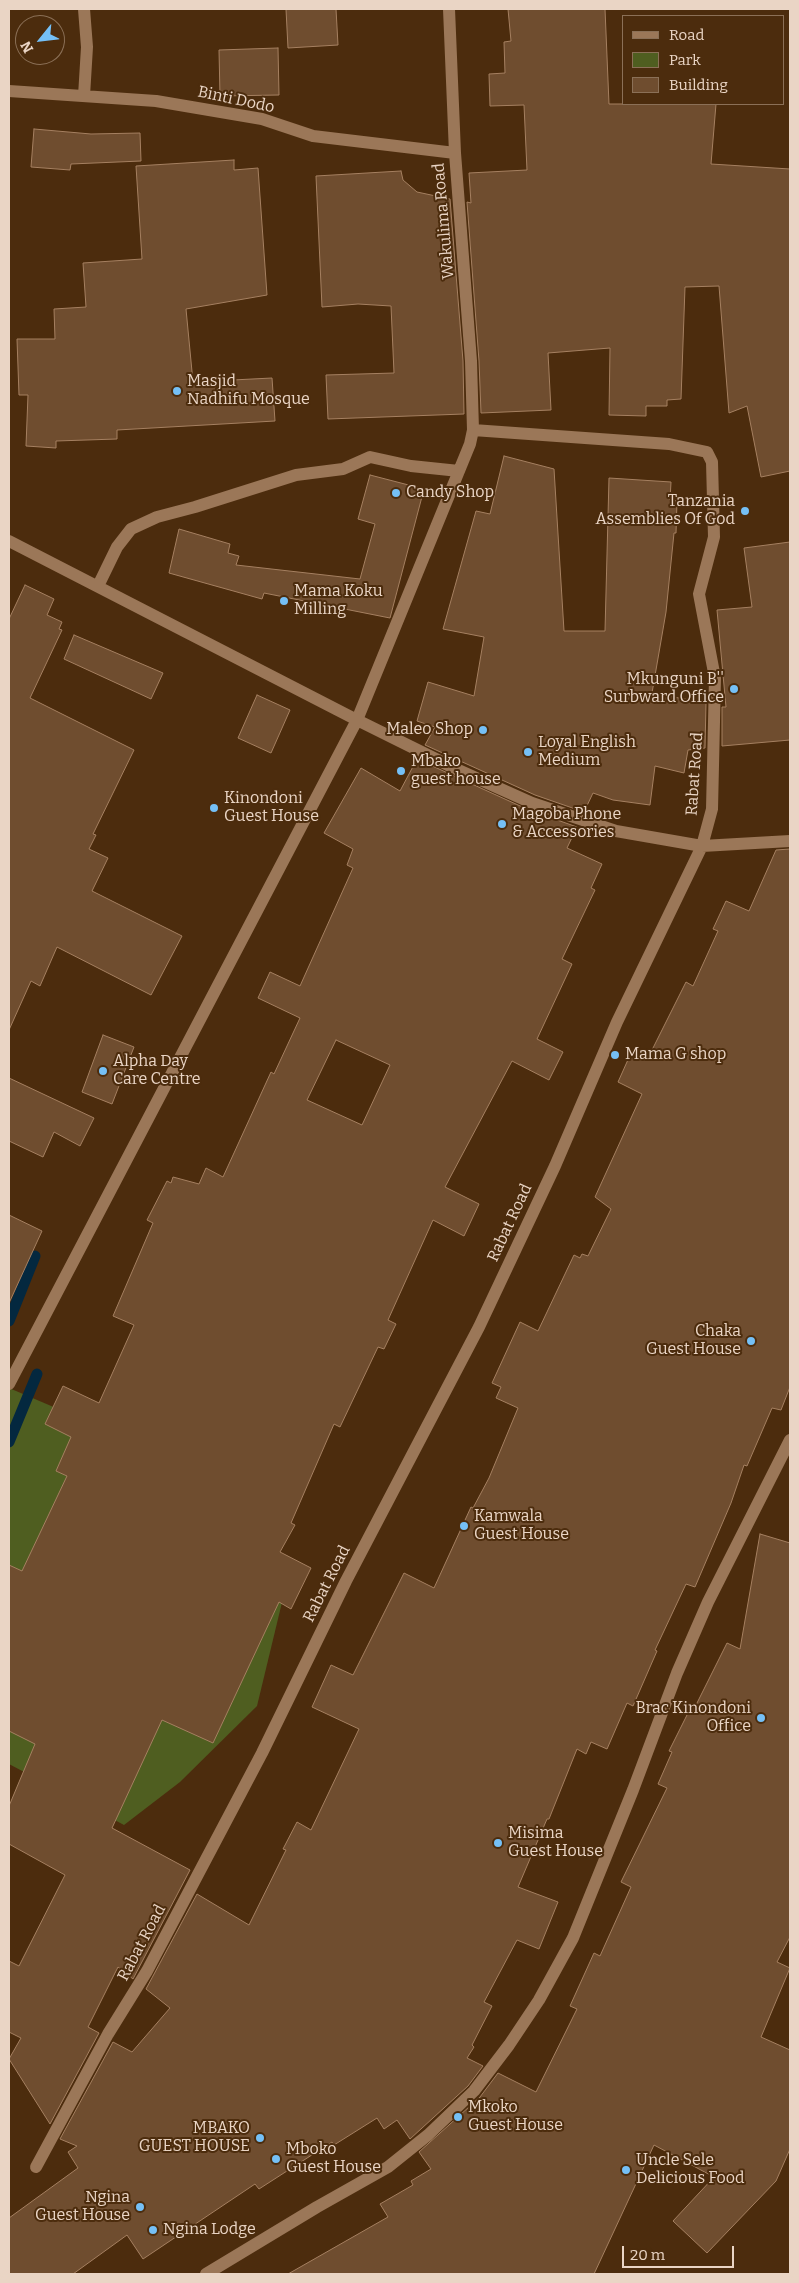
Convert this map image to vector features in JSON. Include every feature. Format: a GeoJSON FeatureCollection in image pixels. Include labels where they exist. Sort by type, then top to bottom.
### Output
{"type":"FeatureCollection","features":[{"type":"Feature","properties":{"kind":"street"},"geometry":{"type":"LineString","coordinates":[[84,9],[87,47],[84,96]]}},
{"type":"Feature","properties":{"kind":"street","name":"Wakulima Road"},"geometry":{"type":"LineString","coordinates":[[9,1384],[357,720],[470,444],[473,430],[471,361],[455,153],[448,9]]}},
{"type":"Feature","properties":{"kind":"street","name":"Binti Dodo"},"geometry":{"type":"LineString","coordinates":[[9,91],[156,101],[262,120],[313,136],[455,153]]}},
{"type":"Feature","properties":{"kind":"street","name":"Rabat Road"},"geometry":{"type":"LineString","coordinates":[[36,2167],[108,2034],[147,1971],[262,1753],[346,1582],[479,1328],[555,1166],[617,1022],[702,846],[712,809],[715,678],[699,594],[714,537],[712,462],[707,452],[669,444],[473,430]]}},
{"type":"Feature","properties":{"kind":"street"},"geometry":{"type":"LineString","coordinates":[[98,586],[117,547],[131,529],[157,517],[296,475],[342,469],[370,457],[411,466],[459,471]]}},
{"type":"Feature","properties":{"kind":"street"},"geometry":{"type":"LineString","coordinates":[[9,541],[357,720],[532,804],[616,831],[702,846],[790,841]]}},
{"type":"Feature","properties":{"kind":"street"},"geometry":{"type":"LineString","coordinates":[[206,2274],[317,2206],[388,2167],[428,2135],[474,2091],[509,2045],[539,2000],[573,1938],[681,1664],[712,1593],[790,1440]]}},
{"type":"Feature","properties":{"kind":"green space"},"geometry":{"type":"Polygon","coordinates":[[[9,1388],[70,1414],[291,1565],[257,1706],[180,1782],[124,1825],[9,1764],[9,1388]]]}},
{"type":"Feature","properties":{"kind":"building"},"geometry":{"type":"Polygon","coordinates":[[[286,9],[336,9],[338,45],[288,48],[286,9]]]}},
{"type":"Feature","properties":{"kind":"building"},"geometry":{"type":"Polygon","coordinates":[[[508,9],[605,9],[609,104],[716,105],[711,164],[790,169],[790,471],[761,477],[747,406],[729,413],[719,286],[685,287],[681,399],[667,400],[667,406],[646,406],[646,416],[609,415],[610,348],[548,353],[551,410],[481,413],[467,202],[471,203],[469,173],[527,170],[524,105],[490,106],[489,74],[505,73],[504,42],[511,41],[508,9]]]}},
{"type":"Feature","properties":{"kind":"building"},"geometry":{"type":"Polygon","coordinates":[[[278,48],[279,95],[220,96],[219,50],[278,48]]]}},
{"type":"Feature","properties":{"kind":"building"},"geometry":{"type":"Polygon","coordinates":[[[34,129],[91,134],[140,133],[141,161],[71,164],[70,170],[31,167],[34,129]]]}},
{"type":"Feature","properties":{"kind":"building"},"geometry":{"type":"Polygon","coordinates":[[[234,160],[234,170],[258,168],[267,295],[186,309],[193,382],[272,378],[275,421],[117,430],[117,439],[56,441],[56,448],[26,446],[28,395],[19,395],[17,339],[55,339],[54,309],[86,307],[83,263],[142,259],[136,166],[234,160]]]}},
{"type":"Feature","properties":{"kind":"building"},"geometry":{"type":"Polygon","coordinates":[[[401,171],[403,180],[417,192],[450,199],[463,361],[464,414],[328,419],[326,375],[394,373],[391,306],[358,304],[322,307],[316,176],[401,171]]]}},
{"type":"Feature","properties":{"kind":"building"},"geometry":{"type":"Polygon","coordinates":[[[504,456],[554,469],[564,631],[605,631],[609,478],[671,482],[670,500],[677,501],[676,533],[674,533],[666,612],[652,693],[706,703],[705,748],[688,750],[684,773],[655,766],[650,805],[613,800],[593,793],[584,812],[535,795],[425,745],[435,727],[417,721],[428,682],[474,696],[484,637],[443,629],[476,511],[490,514],[504,456]]]}},
{"type":"Feature","properties":{"kind":"building"},"geometry":{"type":"Polygon","coordinates":[[[370,475],[424,489],[390,618],[264,593],[262,599],[169,573],[179,529],[230,544],[228,553],[239,556],[236,565],[360,579],[375,524],[358,519],[370,475]]]}},
{"type":"Feature","properties":{"kind":"building"},"geometry":{"type":"Polygon","coordinates":[[[790,542],[790,740],[722,746],[722,707],[726,707],[717,610],[752,607],[744,548],[790,542]]]}},
{"type":"Feature","properties":{"kind":"building"},"geometry":{"type":"Polygon","coordinates":[[[25,585],[54,599],[47,615],[62,622],[59,629],[62,630],[30,698],[134,750],[93,834],[96,835],[89,849],[108,858],[92,891],[182,936],[151,995],[57,947],[40,986],[31,981],[9,1030],[9,619],[25,585]]]}},
{"type":"Feature","properties":{"kind":"building"},"geometry":{"type":"Polygon","coordinates":[[[74,635],[163,673],[151,699],[64,659],[74,635]]]}},
{"type":"Feature","properties":{"kind":"building"},"geometry":{"type":"Polygon","coordinates":[[[257,695],[290,710],[271,753],[238,738],[257,695]]]}},
{"type":"Feature","properties":{"kind":"building"},"geometry":{"type":"Polygon","coordinates":[[[417,759],[529,810],[577,827],[567,848],[602,864],[591,888],[595,890],[562,959],[572,964],[537,1039],[563,1052],[549,1080],[512,1061],[445,1187],[479,1204],[464,1236],[433,1220],[388,1320],[396,1324],[384,1349],[378,1347],[340,1427],[334,1424],[291,1523],[295,1525],[280,1552],[311,1568],[291,1609],[279,1602],[213,1743],[162,1720],[112,1828],[190,1870],[133,1979],[118,1967],[88,2027],[99,2033],[50,2124],[9,2059],[21,2038],[9,2032],[9,1961],[19,1966],[65,1875],[9,1844],[9,1806],[35,1744],[9,1731],[9,1565],[22,1571],[67,1476],[56,1471],[71,1437],[45,1424],[63,1386],[99,1403],[134,1325],[113,1316],[153,1223],[147,1220],[167,1181],[171,1183],[173,1177],[199,1184],[206,1168],[223,1177],[271,1072],[274,1074],[300,1018],[258,998],[270,972],[300,986],[353,868],[347,865],[353,849],[324,833],[361,768],[400,791],[417,759]],[[336,1040],[307,1100],[362,1125],[390,1065],[336,1040]]]}},
{"type":"Feature","properties":{"kind":"building"},"geometry":{"type":"Polygon","coordinates":[[[790,849],[790,1387],[781,1410],[772,1408],[747,1466],[744,1465],[731,1503],[695,1587],[686,1584],[655,1650],[657,1651],[633,1706],[627,1703],[607,1749],[591,1742],[586,1754],[577,1749],[549,1819],[547,1819],[518,1887],[558,1902],[539,1949],[517,1940],[484,2002],[492,2006],[472,2045],[474,2047],[467,2058],[483,2066],[468,2086],[410,2139],[397,2120],[384,2129],[377,2118],[334,2145],[332,2142],[259,2189],[255,2184],[143,2259],[127,2235],[73,2274],[9,2274],[9,2218],[78,2168],[68,2152],[77,2146],[60,2139],[113,2042],[132,2052],[170,2008],[146,1989],[197,1894],[249,1925],[286,1850],[283,1849],[297,1822],[311,1830],[359,1729],[312,1707],[331,1665],[353,1675],[404,1573],[434,1588],[471,1507],[473,1508],[489,1478],[518,1408],[496,1398],[501,1387],[492,1383],[520,1322],[538,1331],[574,1255],[580,1258],[582,1254],[588,1256],[611,1209],[595,1197],[642,1094],[618,1082],[631,1053],[647,1060],[686,982],[693,986],[718,931],[713,929],[726,901],[749,911],[776,850],[790,849]]]}},
{"type":"Feature","properties":{"kind":"building"},"geometry":{"type":"Polygon","coordinates":[[[103,1035],[134,1047],[112,1104],[82,1092],[103,1035]]]}},
{"type":"Feature","properties":{"kind":"building"},"geometry":{"type":"Polygon","coordinates":[[[9,1078],[94,1118],[80,1146],[54,1132],[43,1157],[9,1141],[9,1078]]]}},
{"type":"Feature","properties":{"kind":"building"},"geometry":{"type":"Polygon","coordinates":[[[9,1215],[42,1231],[9,1303],[9,1215]]]}},
{"type":"Feature","properties":{"kind":"building"},"geometry":{"type":"Polygon","coordinates":[[[760,1534],[790,1543],[790,1937],[777,1962],[790,1968],[761,2037],[790,2050],[790,2149],[776,2181],[707,2253],[673,2221],[714,2177],[654,2145],[594,2274],[288,2274],[388,2217],[380,2204],[413,2185],[411,2181],[431,2169],[419,2152],[480,2097],[498,2073],[536,2092],[577,2009],[570,2006],[594,1953],[600,1956],[631,1887],[621,1882],[667,1788],[658,1784],[672,1752],[669,1751],[692,1705],[695,1707],[727,1643],[740,1649],[760,1534]]]}},
{"type":"Feature","properties":{"kind":"waterway"},"geometry":{"type":"LineString","coordinates":[[9,1321],[35,1256]]}},
{"type":"Feature","properties":{"kind":"waterway"},"geometry":{"type":"LineString","coordinates":[[9,1442],[37,1374]]}},
{"type":"Feature","properties":{"kind":"place","name":"Masjid Nadhifu Mosque"},"geometry":{"type":"Point","coordinates":[177,391]}},
{"type":"Feature","properties":{"kind":"place","name":"Candy Shop"},"geometry":{"type":"Point","coordinates":[396,493]}},
{"type":"Feature","properties":{"kind":"place","name":"Tanzania Assemblies Of God"},"geometry":{"type":"Point","coordinates":[745,511]}},
{"type":"Feature","properties":{"kind":"place","name":"Mama Koku Milling"},"geometry":{"type":"Point","coordinates":[284,601]}},
{"type":"Feature","properties":{"kind":"place","name":"Mkunguni B'' Surbward Office"},"geometry":{"type":"Point","coordinates":[734,689]}},
{"type":"Feature","properties":{"kind":"place","name":"Maleo Shop"},"geometry":{"type":"Point","coordinates":[483,730]}},
{"type":"Feature","properties":{"kind":"place","name":"Loyal English Medium"},"geometry":{"type":"Point","coordinates":[528,752]}},
{"type":"Feature","properties":{"kind":"place","name":"Mbako guest house"},"geometry":{"type":"Point","coordinates":[401,771]}},
{"type":"Feature","properties":{"kind":"place","name":"Kinondoni Guest House"},"geometry":{"type":"Point","coordinates":[214,808]}},
{"type":"Feature","properties":{"kind":"place","name":"Magoba Phone & Accessories"},"geometry":{"type":"Point","coordinates":[502,824]}},
{"type":"Feature","properties":{"kind":"place","name":"Mama G shop"},"geometry":{"type":"Point","coordinates":[615,1055]}},
{"type":"Feature","properties":{"kind":"place","name":"Alpha Day Care Centre"},"geometry":{"type":"Point","coordinates":[103,1071]}},
{"type":"Feature","properties":{"kind":"place","name":"Chaka Guest House"},"geometry":{"type":"Point","coordinates":[751,1341]}},
{"type":"Feature","properties":{"kind":"place","name":"Kamwala Guest House"},"geometry":{"type":"Point","coordinates":[464,1526]}},
{"type":"Feature","properties":{"kind":"place","name":"Brac Kinondoni Office"},"geometry":{"type":"Point","coordinates":[761,1718]}},
{"type":"Feature","properties":{"kind":"place","name":"Misima Guest House"},"geometry":{"type":"Point","coordinates":[498,1843]}},
{"type":"Feature","properties":{"kind":"place","name":"Mkoko Guest House"},"geometry":{"type":"Point","coordinates":[458,2117]}},
{"type":"Feature","properties":{"kind":"place","name":"MBAKO GUEST HOUSE"},"geometry":{"type":"Point","coordinates":[260,2138]}},
{"type":"Feature","properties":{"kind":"place","name":"Mboko Guest House"},"geometry":{"type":"Point","coordinates":[276,2159]}},
{"type":"Feature","properties":{"kind":"place","name":"Uncle Sele Delicious Food"},"geometry":{"type":"Point","coordinates":[626,2170]}},
{"type":"Feature","properties":{"kind":"place","name":"Ngina Guest House"},"geometry":{"type":"Point","coordinates":[140,2207]}},
{"type":"Feature","properties":{"kind":"place","name":"Ngina Lodge"},"geometry":{"type":"Point","coordinates":[153,2230]}}]}
